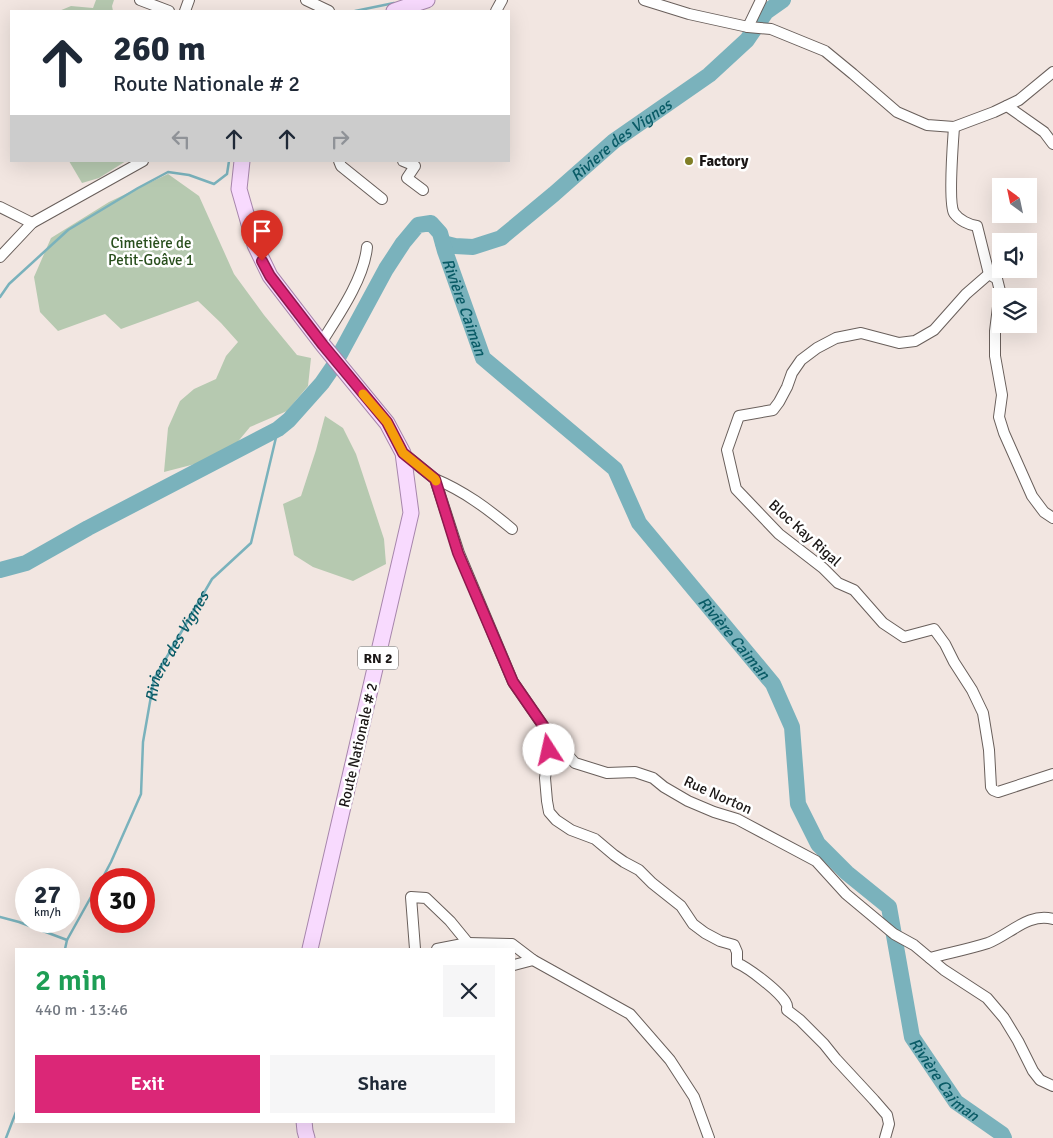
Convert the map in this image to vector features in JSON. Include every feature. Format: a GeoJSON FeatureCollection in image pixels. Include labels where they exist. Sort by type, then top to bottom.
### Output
{"type":"FeatureCollection","features":[{"type":"Feature","properties":{"kind":"main road"},"geometry":{"type":"LineString","coordinates":[[397,10],[427,0]]}},
{"type":"Feature","properties":{"kind":"main road","name":"RN 2"},"geometry":{"type":"LineString","coordinates":[[242,162],[239,189],[255,245],[270,276],[322,344]]}},
{"type":"Feature","properties":{"kind":"main road","name":"Route Nationale # 2"},"geometry":{"type":"LineString","coordinates":[[310,948],[411,513],[403,453],[387,422],[322,344]]}},
{"type":"Feature","properties":{"kind":"main road"},"geometry":{"type":"LineString","coordinates":[[304,1123],[307,1138]]}},
{"type":"Feature","properties":{"kind":"street"},"geometry":{"type":"LineString","coordinates":[[140,0],[166,10]]}},
{"type":"Feature","properties":{"kind":"street"},"geometry":{"type":"LineString","coordinates":[[306,0],[326,10]]}},
{"type":"Feature","properties":{"kind":"street"},"geometry":{"type":"LineString","coordinates":[[644,0],[689,14],[748,28],[771,29],[824,51],[896,112],[928,125],[954,127],[994,112],[1019,100],[1053,72]]}},
{"type":"Feature","properties":{"kind":"street"},"geometry":{"type":"LineString","coordinates":[[748,28],[761,0]]}},
{"type":"Feature","properties":{"kind":"street"},"geometry":{"type":"LineString","coordinates":[[1007,106],[1044,132],[1053,144]]}},
{"type":"Feature","properties":{"kind":"street"},"geometry":{"type":"LineString","coordinates":[[954,127],[951,177],[952,207],[954,214],[968,224],[977,226],[989,274],[997,279],[1000,291],[995,331],[995,356],[1002,395],[999,417],[1004,433],[1032,496],[1044,512],[1053,518]]}},
{"type":"Feature","properties":{"kind":"street"},"geometry":{"type":"LineString","coordinates":[[0,257],[32,223],[141,162]]}},
{"type":"Feature","properties":{"kind":"street"},"geometry":{"type":"LineString","coordinates":[[339,162],[341,166],[382,199]]}},
{"type":"Feature","properties":{"kind":"street"},"geometry":{"type":"LineString","coordinates":[[420,164],[407,178],[423,190]]}},
{"type":"Feature","properties":{"kind":"street"},"geometry":{"type":"LineString","coordinates":[[0,207],[32,223]]}},
{"type":"Feature","properties":{"kind":"street"},"geometry":{"type":"LineString","coordinates":[[322,344],[359,276],[367,247]]}},
{"type":"Feature","properties":{"kind":"street","name":"Bloc Kay Rigal"},"geometry":{"type":"LineString","coordinates":[[989,274],[966,294],[934,330],[915,341],[899,343],[861,333],[836,338],[817,348],[801,360],[792,373],[787,387],[773,410],[739,416],[727,450],[736,488],[779,534],[823,568],[838,583],[854,590],[884,623],[904,637],[934,630],[939,636],[972,690],[983,713],[989,750],[991,787],[993,790],[998,792],[1053,774]]}},
{"type":"Feature","properties":{"kind":"street"},"geometry":{"type":"LineString","coordinates":[[403,453],[435,479],[452,486],[490,510],[512,530]]}},
{"type":"Feature","properties":{"kind":"street","name":"Rue Norton"},"geometry":{"type":"LineString","coordinates":[[435,479],[458,553],[513,682],[551,737],[575,763],[607,773],[635,772],[653,778],[688,801],[714,812],[737,818],[816,862],[846,894],[894,934],[914,945],[944,970],[987,998],[1004,1018],[1033,1071],[1040,1080],[1053,1086]]}},
{"type":"Feature","properties":{"kind":"street"},"geometry":{"type":"LineString","coordinates":[[551,737],[545,778],[549,812],[556,820],[571,830],[595,839],[614,856],[639,870],[652,884],[681,906],[693,924],[705,933],[720,941],[734,945],[737,952],[737,963],[745,966],[780,994],[788,1004],[787,1010],[824,1044],[836,1060],[887,1115],[889,1124],[884,1138]]}},
{"type":"Feature","properties":{"kind":"street"},"geometry":{"type":"LineString","coordinates":[[415,948],[412,897],[426,898],[450,920],[468,943]]}},
{"type":"Feature","properties":{"kind":"street"},"geometry":{"type":"LineString","coordinates":[[930,958],[989,942],[1034,918],[1048,917],[1053,919]]}},
{"type":"Feature","properties":{"kind":"street"},"geometry":{"type":"LineString","coordinates":[[442,948],[468,943],[512,944],[533,960],[630,1014],[670,1060],[694,1097],[709,1138]]}},
{"type":"Feature","properties":{"kind":"street"},"geometry":{"type":"LineString","coordinates":[[515,965],[533,960]]}},
{"type":"Feature","properties":{"kind":"green space"},"geometry":{"type":"Polygon","coordinates":[[[96,0],[114,0],[113,10],[61,10],[71,6],[93,8],[96,0]]]}},
{"type":"Feature","properties":{"kind":"green space"},"geometry":{"type":"Polygon","coordinates":[[[70,162],[124,162],[99,178],[82,183],[70,162]]]}},
{"type":"Feature","properties":{"kind":"green space","name":"Cimetière de Petit-Goâve 1"},"geometry":{"type":"Polygon","coordinates":[[[168,174],[199,196],[234,274],[297,355],[311,358],[308,386],[287,411],[250,427],[226,456],[164,472],[168,428],[180,401],[194,389],[216,379],[226,356],[238,342],[198,301],[121,329],[105,314],[58,331],[40,312],[34,277],[51,238],[109,202],[168,174]]]}},
{"type":"Feature","properties":{"kind":"green space"},"geometry":{"type":"Polygon","coordinates":[[[325,416],[343,428],[356,454],[384,539],[386,564],[353,581],[313,567],[294,555],[283,504],[301,496],[325,416]]]}},
{"type":"Feature","properties":{"kind":"waterway","name":"Riviere des Vignes"},"geometry":{"type":"LineString","coordinates":[[443,243],[473,247],[501,238],[614,141],[709,75],[747,40],[766,12],[783,0]]}},
{"type":"Feature","properties":{"kind":"waterway"},"geometry":{"type":"LineString","coordinates":[[360,10],[394,3]]}},
{"type":"Feature","properties":{"kind":"waterway"},"geometry":{"type":"LineString","coordinates":[[0,297],[9,284],[68,230],[138,188],[168,172],[189,175],[214,184],[227,174],[229,162]]}},
{"type":"Feature","properties":{"kind":"waterway","name":"Rivière Caiman"},"geometry":{"type":"LineString","coordinates":[[0,570],[26,563],[88,528],[278,429],[289,420],[322,383],[333,367],[386,269],[403,243],[418,225],[431,223],[440,233],[483,358],[615,469],[639,523],[773,684],[792,727],[798,804],[818,844],[847,873],[889,907],[912,1037],[956,1102],[1002,1134],[1004,1138]]}},
{"type":"Feature","properties":{"kind":"waterway","name":"Riviere des Vignes"},"geometry":{"type":"LineString","coordinates":[[108,868],[141,794],[143,742],[154,679],[212,579],[251,543],[278,429]]}},
{"type":"Feature","properties":{"kind":"waterway","name":"Riviere des Vignes"},"geometry":{"type":"LineString","coordinates":[[0,917],[67,940],[90,899]]}},
{"type":"Feature","properties":{"kind":"waterway"},"geometry":{"type":"LineString","coordinates":[[65,948],[67,940]]}},
{"type":"Feature","properties":{"kind":"waterway"},"geometry":{"type":"LineString","coordinates":[[6,1138],[15,1115]]}},
{"type":"Feature","properties":{"kind":"slow traffic"},"geometry":{"type":"LineString","coordinates":[[363,394],[387,422],[403,453],[436,481]]}},
{"type":"Feature","properties":{"kind":"place","name":"Factory"},"geometry":{"type":"Point","coordinates":[689,161]}},
{"type":"Feature","properties":{"kind":"route"},"geometry":{"type":"LineString","coordinates":[[262,261],[270,276],[323,345],[387,422],[403,453],[435,479],[458,553],[513,682],[551,737],[549,750]]}}]}
